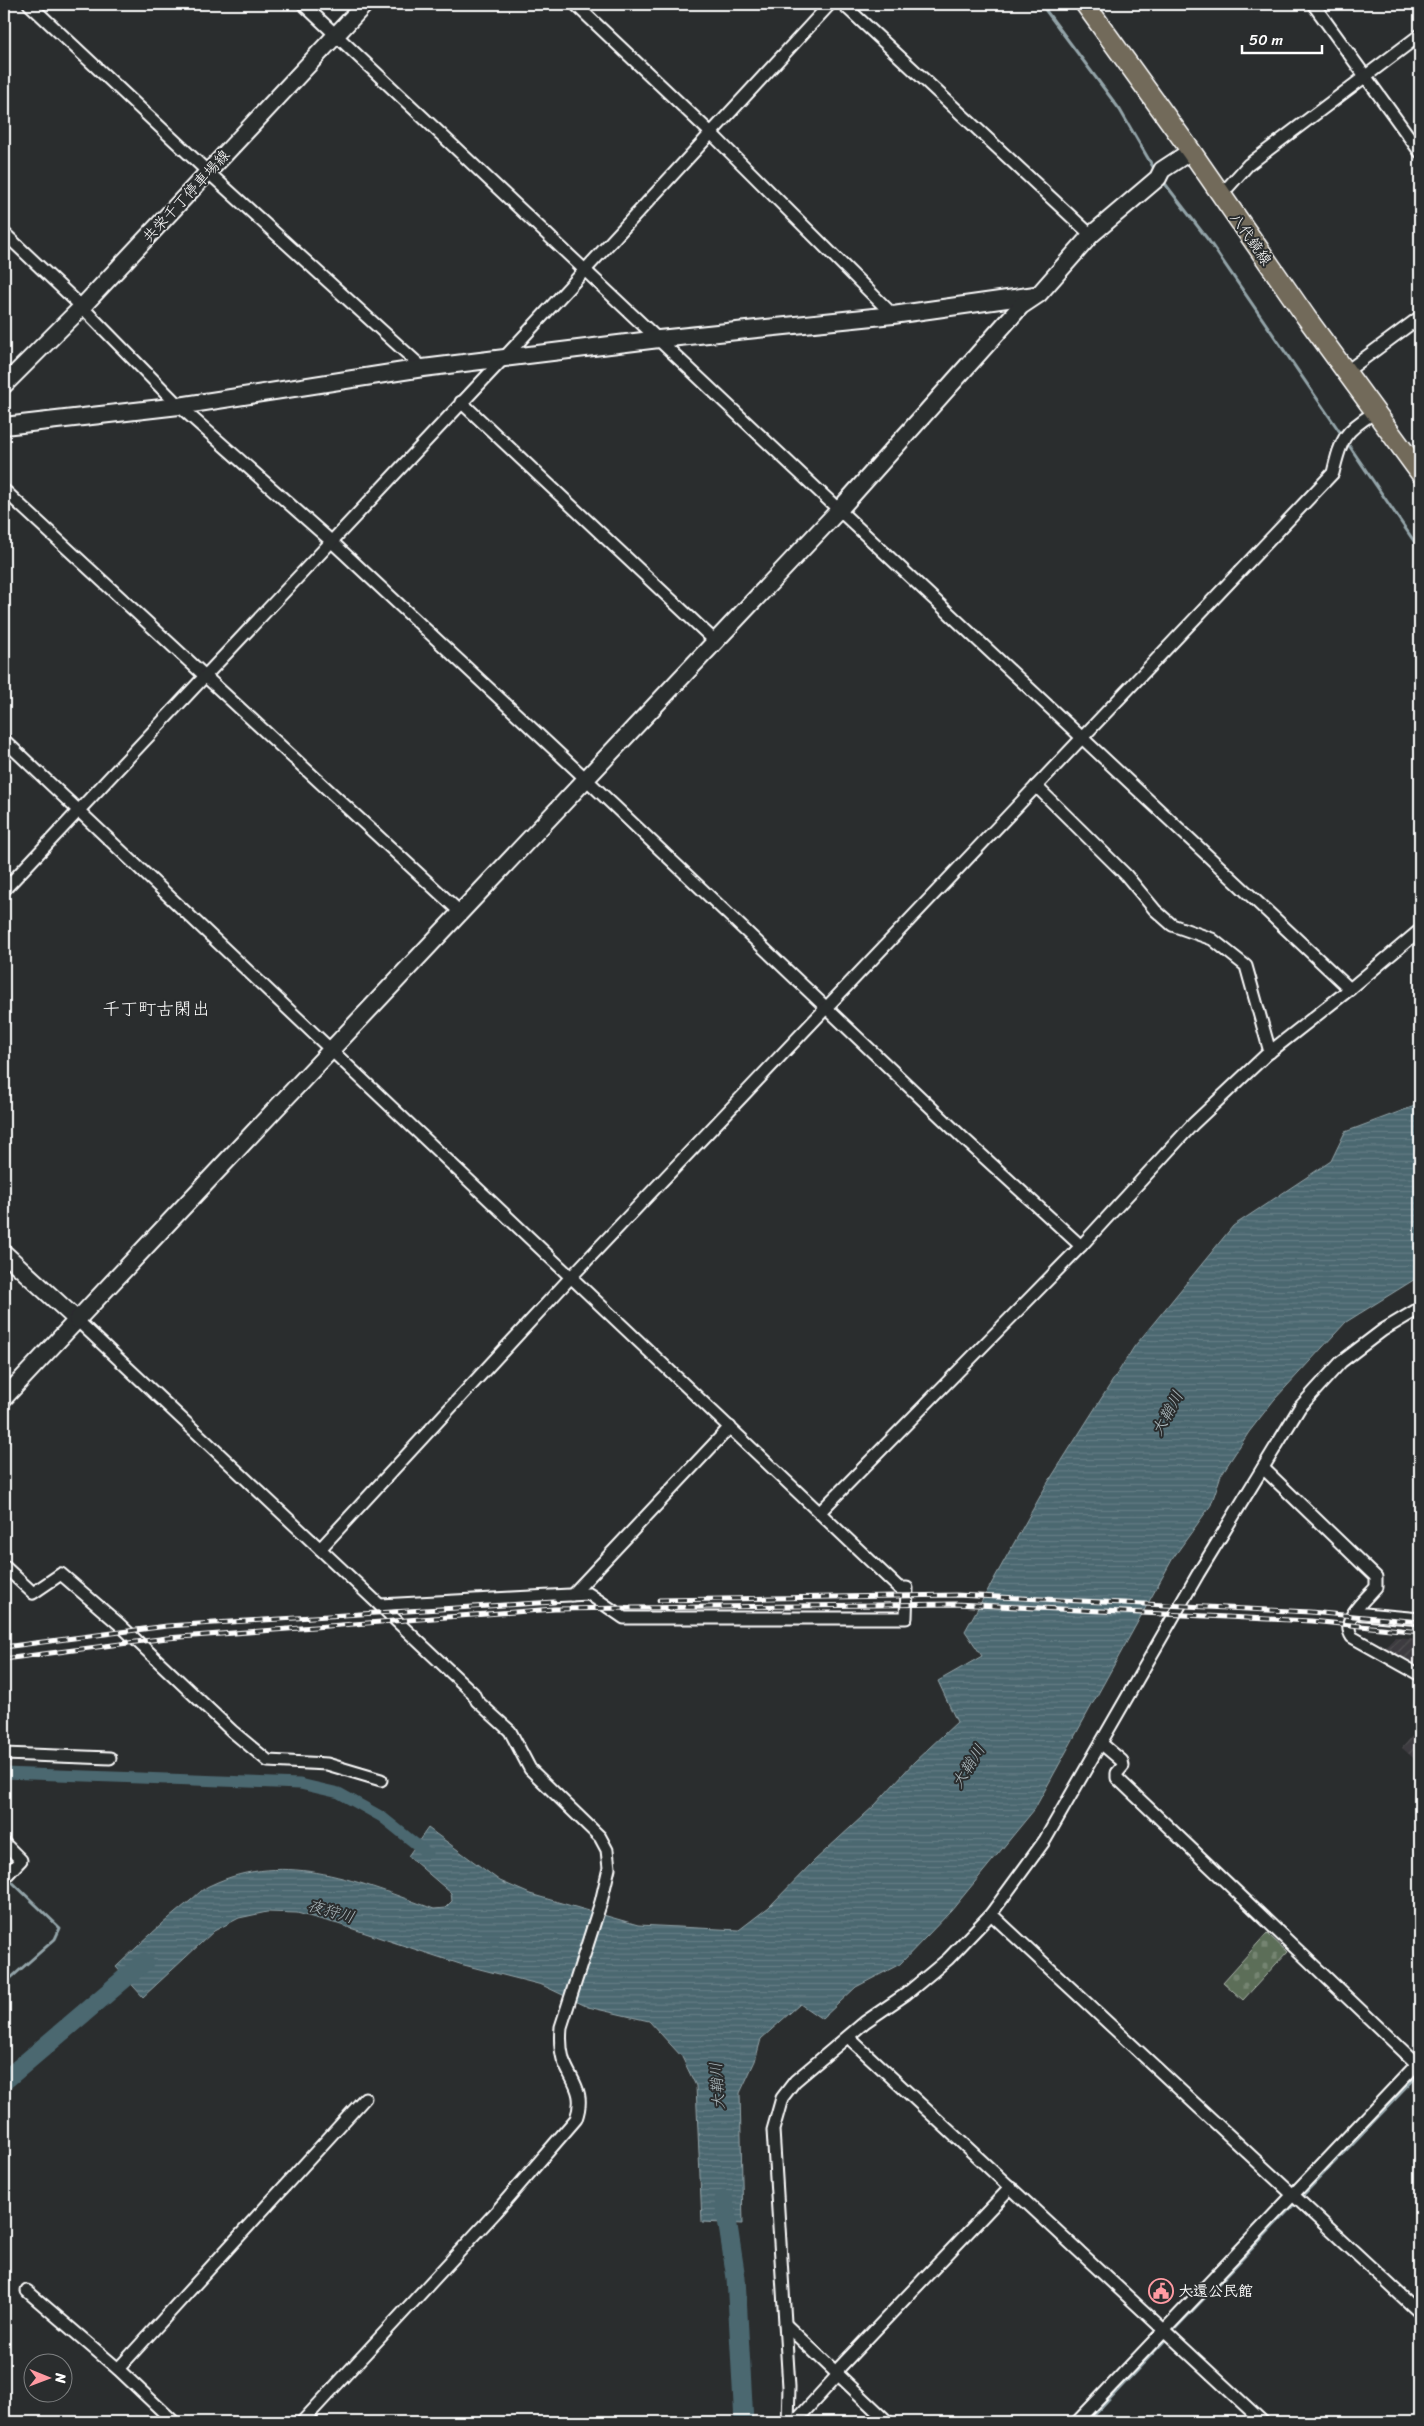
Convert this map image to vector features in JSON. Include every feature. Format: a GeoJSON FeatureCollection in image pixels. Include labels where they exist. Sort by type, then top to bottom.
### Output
{"type":"FeatureCollection","features":[{"type":"Feature","properties":{"kind":"main road","name":"八代鏡線"},"geometry":{"type":"LineString","coordinates":[[1085,4],[1191,151],[1374,413],[1420,473]]}},
{"type":"Feature","properties":{"kind":"street"},"geometry":{"type":"LineString","coordinates":[[29,4],[208,172],[423,368]]}},
{"type":"Feature","properties":{"kind":"street"},"geometry":{"type":"LineString","coordinates":[[303,4],[584,271],[659,339],[1350,989]]}},
{"type":"Feature","properties":{"kind":"street","name":"共栄千丁停車場線"},"geometry":{"type":"LineString","coordinates":[[4,385],[82,307],[365,4]]}},
{"type":"Feature","properties":{"kind":"street"},"geometry":{"type":"LineString","coordinates":[[575,4],[712,134],[893,314]]}},
{"type":"Feature","properties":{"kind":"street"},"geometry":{"type":"LineString","coordinates":[[4,890],[503,359],[830,4]]}},
{"type":"Feature","properties":{"kind":"street"},"geometry":{"type":"LineString","coordinates":[[844,4],[1091,235]]}},
{"type":"Feature","properties":{"kind":"street"},"geometry":{"type":"LineString","coordinates":[[1313,4],[1368,77],[1420,152]]}},
{"type":"Feature","properties":{"kind":"street"},"geometry":{"type":"LineString","coordinates":[[1221,195],[1248,165],[1368,77],[1420,36]]}},
{"type":"Feature","properties":{"kind":"street"},"geometry":{"type":"LineString","coordinates":[[4,1398],[839,510],[1021,306],[1039,294],[1091,235],[1160,174],[1191,151]]}},
{"type":"Feature","properties":{"kind":"street"},"geometry":{"type":"LineString","coordinates":[[4,233],[82,307],[178,406],[331,540],[827,1006],[963,1138],[1081,1246]]}},
{"type":"Feature","properties":{"kind":"street"},"geometry":{"type":"LineString","coordinates":[[4,426],[178,406],[423,368],[659,339],[893,314],[1039,294]]}},
{"type":"Feature","properties":{"kind":"street"},"geometry":{"type":"LineString","coordinates":[[1346,371],[1420,317]]}},
{"type":"Feature","properties":{"kind":"street"},"geometry":{"type":"LineString","coordinates":[[461,402],[715,641]]}},
{"type":"Feature","properties":{"kind":"street"},"geometry":{"type":"LineString","coordinates":[[320,1549],[572,1276],[1333,473],[1344,437],[1374,413]]}},
{"type":"Feature","properties":{"kind":"street"},"geometry":{"type":"LineString","coordinates":[[4,490],[460,912]]}},
{"type":"Feature","properties":{"kind":"street"},"geometry":{"type":"LineString","coordinates":[[4,740],[572,1276],[899,1588],[907,1588],[906,1618],[624,1618],[589,1594],[380,1606]]}},
{"type":"Feature","properties":{"kind":"street"},"geometry":{"type":"LineString","coordinates":[[1036,786],[1126,875],[1155,910],[1172,925],[1212,939],[1246,966],[1270,1052]]}},
{"type":"Feature","properties":{"kind":"street"},"geometry":{"type":"LineString","coordinates":[[820,1512],[1081,1246],[1193,1124],[1270,1052],[1350,989],[1420,930]]}},
{"type":"Feature","properties":{"kind":"street"},"geometry":{"type":"LineString","coordinates":[[4,1252],[473,1692],[477,1701],[510,1732],[530,1769],[600,1837],[607,1850],[609,1868],[561,2027],[559,2042],[564,2060],[575,2081],[580,2101],[576,2118],[496,2212],[302,2422]]}},
{"type":"Feature","properties":{"kind":"street"},"geometry":{"type":"LineString","coordinates":[[794,2422],[789,2387],[773,2130],[782,2098],[795,2081],[948,1959],[991,1914],[1045,1840],[1102,1744],[1198,1574],[1300,1407],[1341,1362],[1383,1330],[1420,1308]]}},
{"type":"Feature","properties":{"kind":"street"},"geometry":{"type":"LineString","coordinates":[[572,1595],[730,1427]]}},
{"type":"Feature","properties":{"kind":"street"},"geometry":{"type":"LineString","coordinates":[[1263,1468],[1376,1577],[1376,1587],[1354,1613],[1349,1622],[1348,1631],[1352,1637],[1420,1675]]}},
{"type":"Feature","properties":{"kind":"street"},"geometry":{"type":"LineString","coordinates":[[4,1566],[33,1593],[61,1574],[119,1624],[232,1731],[268,1761],[327,1764],[381,1780]]}},
{"type":"Feature","properties":{"kind":"street"},"geometry":{"type":"LineString","coordinates":[[1354,1613],[1420,1619]]}},
{"type":"Feature","properties":{"kind":"street"},"geometry":{"type":"LineString","coordinates":[[1077,2422],[1167,2333],[1297,2197],[1419,2062],[1117,1778],[1117,1773],[1123,1766],[1122,1761],[1102,1744]]}},
{"type":"Feature","properties":{"kind":"street"},"geometry":{"type":"LineString","coordinates":[[4,1754],[110,1758]]}},
{"type":"Feature","properties":{"kind":"street"},"geometry":{"type":"LineString","coordinates":[[4,1843],[21,1860],[4,1878]]}},
{"type":"Feature","properties":{"kind":"street"},"geometry":{"type":"LineString","coordinates":[[991,1914],[1420,2313]]}},
{"type":"Feature","properties":{"kind":"street"},"geometry":{"type":"LineString","coordinates":[[848,2037],[1263,2422]]}},
{"type":"Feature","properties":{"kind":"street"},"geometry":{"type":"LineString","coordinates":[[118,2369],[365,2098]]}},
{"type":"Feature","properties":{"kind":"street"},"geometry":{"type":"LineString","coordinates":[[794,2422],[835,2378],[836,2372],[1010,2187]]}},
{"type":"Feature","properties":{"kind":"street"},"geometry":{"type":"LineString","coordinates":[[27,2291],[118,2369],[174,2422]]}},
{"type":"Feature","properties":{"kind":"street"},"geometry":{"type":"LineString","coordinates":[[785,2324],[888,2422]]}},
{"type":"Feature","properties":{"kind":"shaded area"},"geometry":{"type":"Polygon","coordinates":[[[1395,1637],[1420,1639],[1420,1669],[1383,1650],[1395,1637]]]}},
{"type":"Feature","properties":{"kind":"shaded area"},"geometry":{"type":"Polygon","coordinates":[[[1420,1727],[1420,1764],[1402,1748],[1420,1727]]]}},
{"type":"Feature","properties":{"kind":"green space"},"geometry":{"type":"Polygon","coordinates":[[[1267,1933],[1287,1952],[1243,2000],[1223,1982],[1267,1933]]]}},
{"type":"Feature","properties":{"kind":"water"},"geometry":{"type":"Polygon","coordinates":[[[1420,1104],[1420,1276],[1346,1322],[1274,1400],[1249,1432],[1221,1475],[1211,1505],[1173,1558],[1034,1810],[951,1911],[900,1964],[856,1987],[822,2019],[800,2004],[761,2039],[755,2061],[740,2093],[743,2224],[702,2222],[696,2086],[682,2057],[649,2021],[588,2007],[542,1985],[460,1964],[338,1924],[297,1913],[267,1912],[239,1918],[214,1931],[143,1997],[116,1967],[202,1890],[239,1875],[267,1870],[296,1870],[324,1874],[352,1880],[434,1909],[445,1908],[452,1901],[451,1893],[408,1856],[428,1828],[500,1881],[530,1894],[638,1925],[739,1930],[769,1907],[814,1861],[875,1805],[914,1762],[957,1722],[938,1681],[982,1656],[965,1631],[1047,1484],[1134,1347],[1233,1226],[1331,1161],[1345,1132],[1420,1104]]]}},
{"type":"Feature","properties":{"kind":"waterway"},"geometry":{"type":"LineString","coordinates":[[1041,4],[1120,110],[1156,172]]}},
{"type":"Feature","properties":{"kind":"waterway"},"geometry":{"type":"LineString","coordinates":[[1163,181],[1209,241],[1342,435]]}},
{"type":"Feature","properties":{"kind":"waterway"},"geometry":{"type":"LineString","coordinates":[[1346,441],[1420,550]]}},
{"type":"Feature","properties":{"kind":"waterway"},"geometry":{"type":"LineString","coordinates":[[4,1773],[300,1784],[339,1793],[382,1817],[427,1853]]}},
{"type":"Feature","properties":{"kind":"waterway"},"geometry":{"type":"LineString","coordinates":[[4,1984],[55,1939],[60,1928],[10,1880]]}},
{"type":"Feature","properties":{"kind":"waterway","name":"夜狩川"},"geometry":{"type":"LineString","coordinates":[[4,2081],[144,1962]]}},
{"type":"Feature","properties":{"kind":"waterway"},"geometry":{"type":"LineString","coordinates":[[1172,2332],[1420,2073]]}},
{"type":"Feature","properties":{"kind":"waterway","name":"大鞘川"},"geometry":{"type":"LineString","coordinates":[[724,2200],[736,2278],[744,2422]]}},
{"type":"Feature","properties":{"kind":"waterway"},"geometry":{"type":"LineString","coordinates":[[1088,2422],[1168,2337]]}},
{"type":"Feature","properties":{"kind":"railway"},"geometry":{"type":"LineString","coordinates":[[659,1600],[956,1595],[1310,1612],[1420,1622]]}},
{"type":"Feature","properties":{"kind":"railway"},"geometry":{"type":"LineString","coordinates":[[4,1647],[167,1626],[554,1602]]}},
{"type":"Feature","properties":{"kind":"railway"},"geometry":{"type":"LineString","coordinates":[[4,1659],[167,1638],[554,1609],[955,1604],[1311,1621],[1420,1632]]}},
{"type":"Feature","properties":{"kind":"place","name":"大還公民館"},"geometry":{"type":"Point","coordinates":[1161,2291]}},
{"type":"Feature","properties":{"kind":"district","name":"千丁町古閑出"},"geometry":{"type":"Point","coordinates":[156,1009]}}]}
